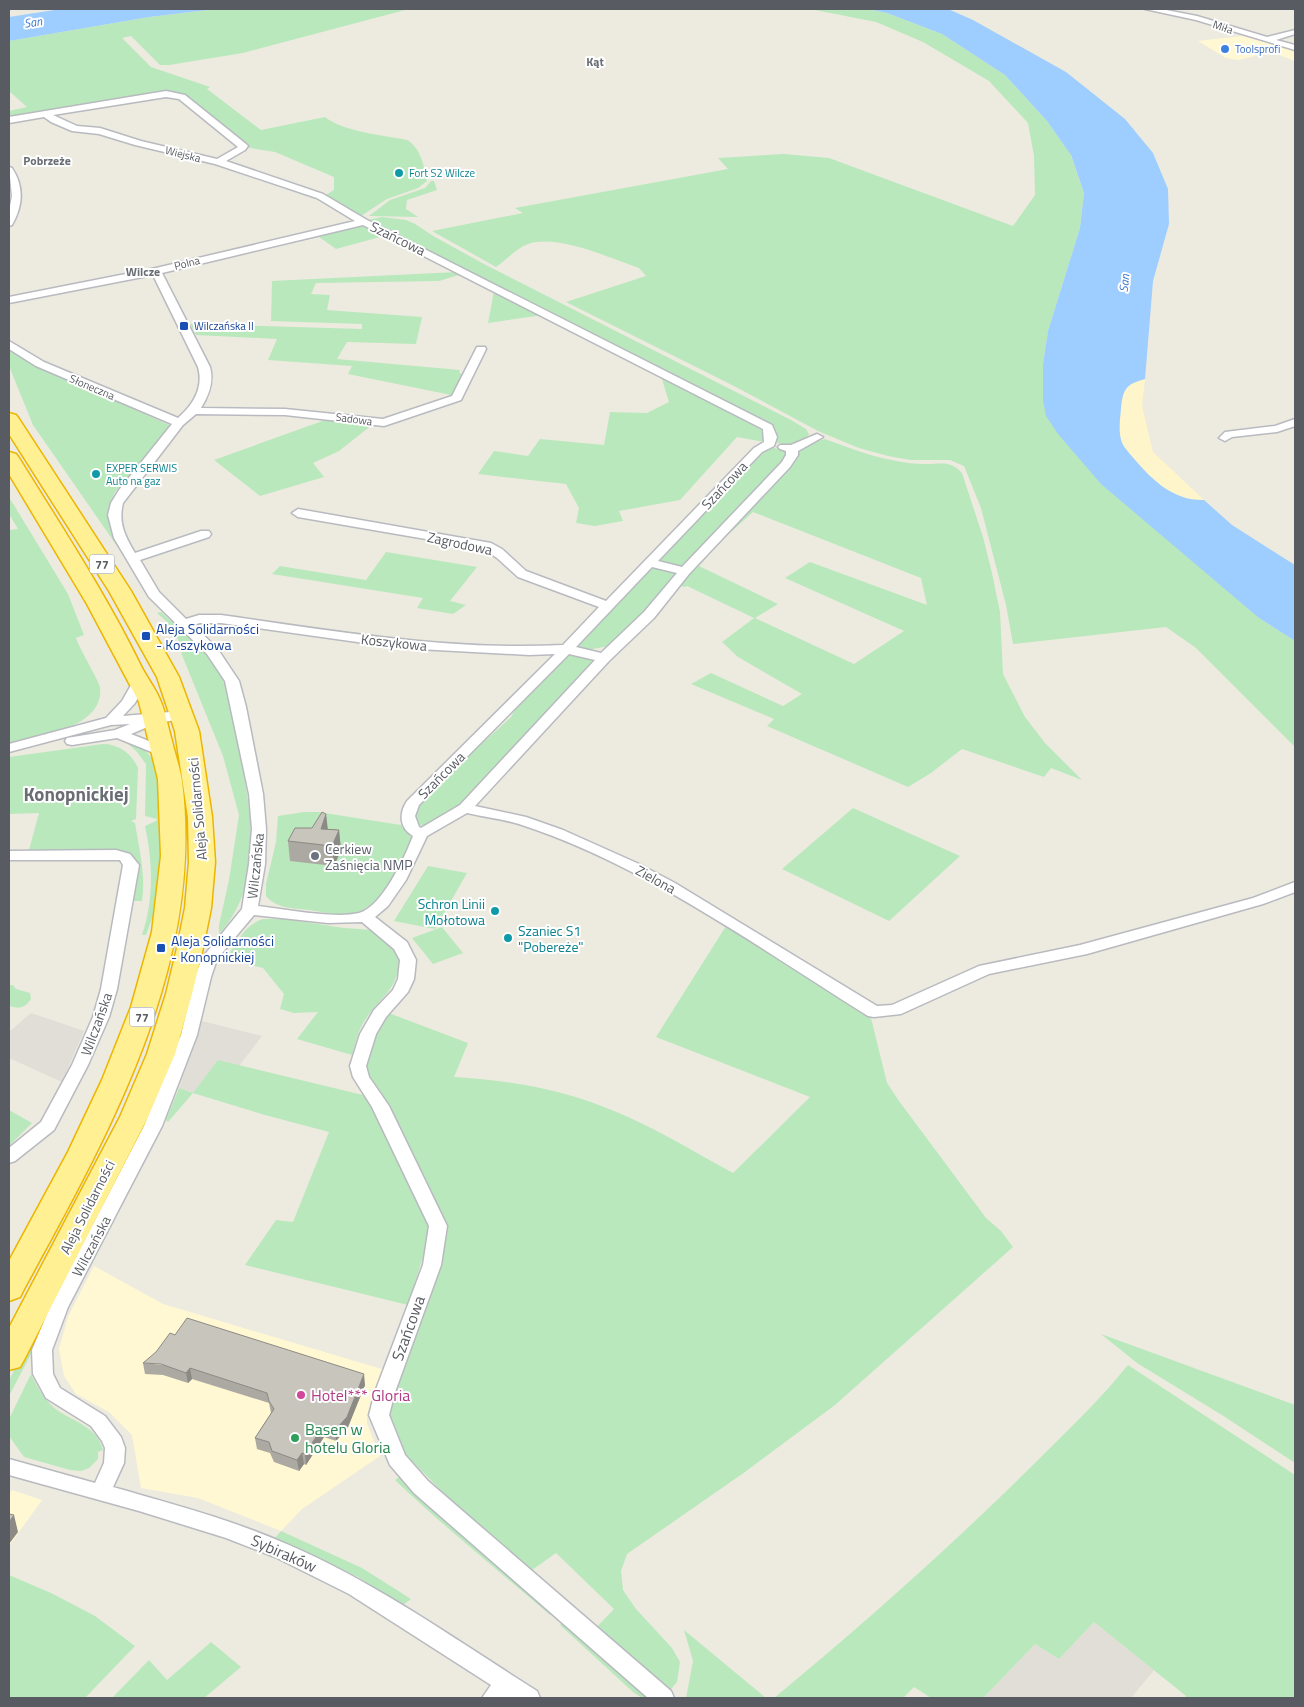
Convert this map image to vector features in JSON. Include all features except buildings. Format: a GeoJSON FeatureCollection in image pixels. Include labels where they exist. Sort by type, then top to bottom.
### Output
{"type":"FeatureCollection","features":[{"type":"Feature","properties":{"kind":"highway","name":"Aleja Solidarności"},"geometry":{"type":"LineString","coordinates":[[9,419],[142,628],[168,677],[169,717],[164,752],[171,792],[173,865],[168,911],[149,996],[127,1056],[101,1116],[9,1289]]}},
{"type":"Feature","properties":{"kind":"highway","name":"Aleja Solidarności"},"geometry":{"type":"LineString","coordinates":[[9,458],[94,596],[139,683],[149,699],[169,717],[191,752],[199,808],[202,862],[198,908],[179,994],[160,1054],[134,1116],[9,1358]]}},
{"type":"Feature","properties":{"kind":"street","name":"Miła"},"geometry":{"type":"LineString","coordinates":[[1149,9],[1197,18],[1295,48]]}},
{"type":"Feature","properties":{"kind":"street"},"geometry":{"type":"LineString","coordinates":[[1265,40],[1295,32]]}},
{"type":"Feature","properties":{"kind":"street"},"geometry":{"type":"LineString","coordinates":[[9,120],[153,95],[174,95],[182,97],[242,146],[242,148],[218,162]]}},
{"type":"Feature","properties":{"kind":"street","name":"Wiejska"},"geometry":{"type":"LineString","coordinates":[[46,114],[54,120],[75,129],[100,131],[138,143],[218,162],[320,196]]}},
{"type":"Feature","properties":{"kind":"street"},"geometry":{"type":"LineString","coordinates":[[9,170],[12,186],[18,194],[9,223]]}},
{"type":"Feature","properties":{"kind":"street","name":"Szańcowa"},"geometry":{"type":"LineString","coordinates":[[320,196],[364,222],[768,428],[772,437],[770,444],[758,450],[566,649],[412,804],[408,816],[412,829],[421,834]]}},
{"type":"Feature","properties":{"kind":"street","name":"Polna"},"geometry":{"type":"LineString","coordinates":[[9,300],[156,271],[364,222]]}},
{"type":"Feature","properties":{"kind":"street","name":"WiIczańska"},"geometry":{"type":"LineString","coordinates":[[101,1491],[114,1463],[115,1448],[112,1437],[98,1421],[53,1393],[43,1374],[42,1350],[60,1307],[156,1120],[189,1035],[206,965],[214,952],[250,910],[257,864],[259,829],[256,794],[237,694],[221,662],[204,641],[154,594],[120,538],[114,515],[122,493],[179,423],[193,411],[206,387],[207,378],[204,367],[156,271]]}},
{"type":"Feature","properties":{"kind":"street","name":"Słoneczna"},"geometry":{"type":"LineString","coordinates":[[9,344],[40,364],[179,423]]}},
{"type":"Feature","properties":{"kind":"street","name":"Sadowa"},"geometry":{"type":"LineString","coordinates":[[193,411],[285,412],[384,424],[457,398],[481,349]]}},
{"type":"Feature","properties":{"kind":"street"},"geometry":{"type":"LineString","coordinates":[[1225,438],[1229,434],[1277,429],[1295,422]]}},
{"type":"Feature","properties":{"kind":"street"},"geometry":{"type":"LineString","coordinates":[[770,444],[792,449],[817,437]]}},
{"type":"Feature","properties":{"kind":"street"},"geometry":{"type":"LineString","coordinates":[[250,910],[316,917],[366,917],[387,898],[415,852],[421,834],[465,808],[604,658],[649,615],[685,571],[786,464],[792,454],[792,449]]}},
{"type":"Feature","properties":{"kind":"street","name":"Zagrodowa"},"geometry":{"type":"LineString","coordinates":[[298,513],[487,546],[502,553],[516,570],[522,574],[608,606]]}},
{"type":"Feature","properties":{"kind":"street"},"geometry":{"type":"LineString","coordinates":[[133,558],[206,534]]}},
{"type":"Feature","properties":{"kind":"street"},"geometry":{"type":"LineString","coordinates":[[650,563],[685,571]]}},
{"type":"Feature","properties":{"kind":"street","name":"Koszykowa"},"geometry":{"type":"LineString","coordinates":[[185,623],[200,619],[221,618],[400,644],[529,652],[566,649],[604,658]]}},
{"type":"Feature","properties":{"kind":"street"},"geometry":{"type":"LineString","coordinates":[[111,721],[128,703],[139,683]]}},
{"type":"Feature","properties":{"kind":"street"},"geometry":{"type":"LineString","coordinates":[[26,745],[111,721],[169,717]]}},
{"type":"Feature","properties":{"kind":"street"},"geometry":{"type":"LineString","coordinates":[[9,748],[118,734],[169,717]]}},
{"type":"Feature","properties":{"kind":"street"},"geometry":{"type":"LineString","coordinates":[[118,734],[164,752]]}},
{"type":"Feature","properties":{"kind":"street","name":"Zielona"},"geometry":{"type":"LineString","coordinates":[[465,808],[540,826],[634,867],[670,886],[874,1012],[895,1010],[986,970],[1090,948],[1258,901],[1295,887]]}},
{"type":"Feature","properties":{"kind":"street","name":"Wilczańska"},"geometry":{"type":"LineString","coordinates":[[9,855],[116,855],[125,857],[131,865],[109,989],[94,1033],[80,1065],[48,1126],[9,1157]]}},
{"type":"Feature","properties":{"kind":"street","name":"Szańcowa"},"geometry":{"type":"LineString","coordinates":[[366,917],[401,946],[408,960],[406,978],[400,992],[380,1014],[368,1034],[358,1066],[362,1077],[380,1106],[438,1226],[432,1265],[385,1392],[379,1415],[397,1459],[420,1487],[663,1698]]}},
{"type":"Feature","properties":{"kind":"street","name":"Sybiraków"},"geometry":{"type":"LineString","coordinates":[[10,1468],[101,1491],[256,1540],[315,1566],[356,1588],[499,1691],[528,1698]]}},
{"type":"Feature","properties":{"kind":"shaded area"},"geometry":{"type":"Polygon","coordinates":[[[1242,36],[1295,50],[1295,61],[1271,52],[1238,60],[1226,58],[1198,41],[1242,36]]]}},
{"type":"Feature","properties":{"kind":"shaded area"},"geometry":{"type":"Polygon","coordinates":[[[31,1013],[84,1031],[62,1082],[9,1058],[9,1032],[31,1013]]]}},
{"type":"Feature","properties":{"kind":"shaded area"},"geometry":{"type":"Polygon","coordinates":[[[202,1021],[262,1036],[239,1066],[218,1061],[193,1093],[179,1088],[202,1021]]]}},
{"type":"Feature","properties":{"kind":"shaded area","name":"Hotel*** Gloria"},"geometry":{"type":"Polygon","coordinates":[[[94,1266],[163,1304],[385,1370],[367,1416],[367,1424],[380,1456],[302,1509],[281,1531],[198,1498],[141,1488],[132,1435],[109,1412],[76,1394],[64,1376],[59,1349],[68,1317],[94,1266]]]}},
{"type":"Feature","properties":{"kind":"shaded area"},"geometry":{"type":"Polygon","coordinates":[[[12,1490],[42,1500],[9,1546],[9,1495],[12,1490]]]}},
{"type":"Feature","properties":{"kind":"shaded area"},"geometry":{"type":"Polygon","coordinates":[[[1094,1622],[1154,1670],[1131,1698],[983,1698],[1035,1644],[1059,1659],[1094,1622]]]}},
{"type":"Feature","properties":{"kind":"green space"},"geometry":{"type":"Polygon","coordinates":[[[216,9],[409,9],[243,53],[169,65],[160,65],[131,36],[122,38],[151,67],[210,87],[207,89],[261,130],[325,117],[353,130],[407,140],[412,143],[419,153],[427,181],[418,188],[387,199],[361,216],[324,196],[334,190],[334,177],[275,152],[250,148],[181,93],[160,93],[9,119],[9,111],[27,107],[9,91],[9,41],[149,17],[216,9]]]}},
{"type":"Feature","properties":{"kind":"green space"},"geometry":{"type":"Polygon","coordinates":[[[810,9],[868,9],[887,13],[942,34],[1005,75],[1047,121],[1070,153],[1084,193],[1080,228],[1048,331],[1043,364],[1259,618],[1295,641],[1295,747],[1196,648],[1166,627],[1013,644],[1006,605],[981,508],[964,466],[950,460],[910,460],[859,448],[818,431],[734,386],[566,302],[646,276],[639,268],[584,248],[554,242],[528,244],[496,267],[432,231],[523,213],[515,208],[728,169],[718,158],[784,154],[829,158],[1013,226],[1035,195],[1034,156],[1028,123],[989,81],[923,42],[876,22],[810,9]]]}},
{"type":"Feature","properties":{"kind":"green space"},"geometry":{"type":"Polygon","coordinates":[[[431,181],[434,181],[437,190],[407,200],[406,209],[418,217],[369,216],[390,200],[425,188],[431,181]]]}},
{"type":"Feature","properties":{"kind":"green space"},"geometry":{"type":"Polygon","coordinates":[[[382,217],[406,220],[415,224],[484,264],[791,420],[806,429],[809,434],[807,438],[799,443],[789,445],[775,441],[774,432],[368,220],[382,217]]]}},
{"type":"Feature","properties":{"kind":"green space"},"geometry":{"type":"Polygon","coordinates":[[[356,226],[368,226],[387,235],[336,249],[319,237],[257,249],[356,226]]]}},
{"type":"Feature","properties":{"kind":"green space"},"geometry":{"type":"Polygon","coordinates":[[[457,272],[462,274],[439,281],[316,283],[311,294],[330,295],[327,310],[422,317],[416,344],[347,342],[337,359],[460,370],[459,372],[465,377],[456,396],[348,374],[352,366],[268,360],[277,339],[196,335],[190,324],[362,329],[362,324],[271,321],[272,281],[457,272]]]}},
{"type":"Feature","properties":{"kind":"green space"},"geometry":{"type":"Polygon","coordinates":[[[494,291],[543,315],[488,323],[494,291]]]}},
{"type":"Feature","properties":{"kind":"green space"},"geometry":{"type":"Polygon","coordinates":[[[9,349],[34,364],[169,425],[170,429],[115,492],[111,502],[109,511],[110,527],[126,559],[33,425],[9,366],[9,349]]]}},
{"type":"Feature","properties":{"kind":"green space"},"geometry":{"type":"Polygon","coordinates":[[[661,376],[754,422],[766,431],[764,442],[737,437],[680,500],[619,511],[623,521],[595,526],[576,523],[579,508],[566,484],[478,474],[494,451],[528,456],[540,439],[604,445],[610,412],[647,413],[669,402],[661,376]]]}},
{"type":"Feature","properties":{"kind":"green space"},"geometry":{"type":"Polygon","coordinates":[[[328,419],[372,425],[339,451],[313,463],[324,477],[260,496],[214,460],[328,419]]]}},
{"type":"Feature","properties":{"kind":"green space"},"geometry":{"type":"Polygon","coordinates":[[[825,439],[885,459],[910,463],[948,464],[962,473],[983,537],[1000,612],[1003,674],[1025,717],[1045,743],[1082,780],[1051,768],[1044,777],[962,749],[931,773],[908,787],[767,726],[774,719],[691,684],[711,673],[783,706],[802,694],[738,657],[722,642],[754,618],[687,586],[680,586],[718,540],[807,444],[825,439]],[[753,512],[722,540],[699,566],[778,604],[755,618],[854,664],[904,631],[785,578],[810,562],[927,605],[921,578],[753,512]]]}},
{"type":"Feature","properties":{"kind":"green space"},"geometry":{"type":"Polygon","coordinates":[[[770,447],[783,450],[787,456],[783,463],[683,566],[656,562],[753,458],[770,447]]]}},
{"type":"Feature","properties":{"kind":"green space"},"geometry":{"type":"Polygon","coordinates":[[[9,497],[68,594],[84,635],[76,638],[100,687],[99,701],[92,712],[81,721],[51,733],[9,743],[9,530],[18,529],[9,514],[9,497]]]}},
{"type":"Feature","properties":{"kind":"green space"},"geometry":{"type":"Polygon","coordinates":[[[386,552],[477,567],[450,601],[466,605],[453,614],[417,608],[423,598],[272,574],[280,566],[366,580],[386,552]]]}},
{"type":"Feature","properties":{"kind":"green space"},"geometry":{"type":"Polygon","coordinates":[[[652,568],[675,570],[678,574],[652,608],[609,646],[587,650],[576,647],[576,644],[652,568]]]}},
{"type":"Feature","properties":{"kind":"green space"},"geometry":{"type":"Polygon","coordinates":[[[161,612],[198,646],[217,669],[230,699],[234,721],[248,800],[251,848],[249,871],[243,893],[234,914],[219,934],[239,815],[223,756],[182,655],[179,641],[166,621],[157,613],[161,612]]]}},
{"type":"Feature","properties":{"kind":"green space"},"geometry":{"type":"Polygon","coordinates":[[[571,653],[586,656],[591,660],[592,664],[467,798],[432,825],[423,826],[416,824],[413,812],[418,802],[511,717],[518,704],[564,657],[571,653]]]}},
{"type":"Feature","properties":{"kind":"green space"},"geometry":{"type":"Polygon","coordinates":[[[126,742],[146,752],[153,759],[158,770],[163,856],[159,899],[146,935],[142,935],[149,908],[151,867],[145,826],[157,819],[145,816],[146,764],[126,742]]]}},
{"type":"Feature","properties":{"kind":"green space"},"geometry":{"type":"Polygon","coordinates":[[[103,744],[120,748],[129,754],[138,768],[136,819],[131,821],[135,823],[142,862],[142,901],[130,901],[135,861],[130,853],[112,851],[112,849],[29,850],[39,813],[9,814],[9,757],[103,744]]]}},
{"type":"Feature","properties":{"kind":"green space"},"geometry":{"type":"Polygon","coordinates":[[[853,808],[960,856],[889,921],[782,869],[853,808]]]}},
{"type":"Feature","properties":{"kind":"green space"},"geometry":{"type":"Polygon","coordinates":[[[318,812],[401,825],[412,838],[398,872],[376,901],[355,913],[332,914],[280,906],[266,896],[266,884],[276,842],[278,816],[318,812]]]}},
{"type":"Feature","properties":{"kind":"green space"},"geometry":{"type":"Polygon","coordinates":[[[428,866],[467,873],[435,929],[394,921],[428,866]]]}},
{"type":"Feature","properties":{"kind":"green space"},"geometry":{"type":"Polygon","coordinates":[[[263,919],[285,919],[344,928],[374,930],[399,952],[399,965],[393,985],[362,1025],[352,1055],[297,1039],[318,1012],[294,1013],[280,1009],[284,994],[263,968],[226,959],[246,930],[263,919]]]}},
{"type":"Feature","properties":{"kind":"green space"},"geometry":{"type":"Polygon","coordinates":[[[726,926],[860,1006],[871,1018],[887,1083],[986,1218],[1001,1231],[1013,1247],[835,1405],[745,1472],[627,1554],[621,1571],[623,1590],[636,1609],[672,1648],[680,1662],[677,1682],[668,1693],[593,1631],[614,1609],[556,1553],[525,1575],[395,1444],[384,1414],[441,1250],[396,1135],[363,1064],[366,1049],[386,1012],[468,1043],[454,1077],[530,1086],[586,1100],[637,1121],[733,1173],[810,1097],[656,1037],[726,926]]]}},
{"type":"Feature","properties":{"kind":"green space"},"geometry":{"type":"Polygon","coordinates":[[[442,927],[463,953],[433,964],[412,938],[442,927]]]}},
{"type":"Feature","properties":{"kind":"green space"},"geometry":{"type":"Polygon","coordinates":[[[9,985],[30,993],[31,999],[27,1004],[19,1007],[9,1006],[9,985]]]}},
{"type":"Feature","properties":{"kind":"green space"},"geometry":{"type":"Polygon","coordinates":[[[218,1060],[367,1096],[429,1224],[426,1247],[408,1305],[245,1265],[276,1220],[293,1222],[329,1132],[193,1093],[218,1060]]]}},
{"type":"Feature","properties":{"kind":"green space"},"geometry":{"type":"Polygon","coordinates":[[[179,1088],[193,1093],[168,1122],[166,1120],[179,1088]]]}},
{"type":"Feature","properties":{"kind":"green space"},"geometry":{"type":"Polygon","coordinates":[[[9,1110],[32,1123],[9,1146],[9,1110]]]}},
{"type":"Feature","properties":{"kind":"green space"},"geometry":{"type":"Polygon","coordinates":[[[40,1321],[44,1321],[32,1352],[9,1396],[9,1380],[40,1321]]]}},
{"type":"Feature","properties":{"kind":"green space"},"geometry":{"type":"Polygon","coordinates":[[[1101,1334],[1295,1405],[1295,1463],[1137,1363],[1101,1334]]]}},
{"type":"Feature","properties":{"kind":"green space"},"geometry":{"type":"Polygon","coordinates":[[[1128,1365],[1295,1475],[1295,1698],[1185,1698],[1186,1696],[1094,1622],[1059,1659],[1035,1644],[983,1698],[931,1698],[914,1687],[903,1698],[774,1698],[841,1642],[971,1525],[1082,1416],[1128,1365]]]}},
{"type":"Feature","properties":{"kind":"green space"},"geometry":{"type":"Polygon","coordinates":[[[31,1374],[51,1404],[60,1412],[92,1431],[96,1436],[103,1450],[98,1452],[98,1459],[89,1468],[81,1471],[70,1470],[24,1457],[9,1436],[9,1419],[31,1374]]]}},
{"type":"Feature","properties":{"kind":"green space"},"geometry":{"type":"Polygon","coordinates":[[[402,1475],[553,1612],[550,1615],[452,1532],[395,1480],[402,1475]]]}},
{"type":"Feature","properties":{"kind":"green space"},"geometry":{"type":"Polygon","coordinates":[[[281,1531],[362,1568],[411,1599],[403,1605],[399,1604],[358,1577],[274,1539],[281,1531]]]}},
{"type":"Feature","properties":{"kind":"green space"},"geometry":{"type":"Polygon","coordinates":[[[9,1575],[51,1593],[95,1616],[135,1646],[85,1698],[9,1698],[9,1575]]]}},
{"type":"Feature","properties":{"kind":"green space"},"geometry":{"type":"Polygon","coordinates":[[[565,1621],[654,1698],[642,1698],[633,1692],[560,1625],[565,1621]]]}},
{"type":"Feature","properties":{"kind":"green space"},"geometry":{"type":"Polygon","coordinates":[[[684,1630],[766,1698],[686,1698],[693,1661],[684,1630]]]}},
{"type":"Feature","properties":{"kind":"green space"},"geometry":{"type":"Polygon","coordinates":[[[211,1642],[241,1667],[204,1698],[112,1698],[149,1660],[167,1680],[211,1642]]]}},
{"type":"Feature","properties":{"kind":"sand"},"geometry":{"type":"Polygon","coordinates":[[[1145,379],[1142,406],[1153,452],[1204,500],[1184,497],[1166,489],[1143,469],[1122,443],[1120,421],[1124,392],[1130,385],[1145,379]]]}},
{"type":"Feature","properties":{"kind":"water","name":"San"},"geometry":{"type":"Polygon","coordinates":[[[61,9],[216,9],[149,17],[9,41],[9,17],[61,9]]]}},
{"type":"Feature","properties":{"kind":"water","name":"San"},"geometry":{"type":"Polygon","coordinates":[[[868,9],[948,9],[973,20],[1066,72],[1125,119],[1153,153],[1168,189],[1169,224],[1153,281],[1145,379],[1130,385],[1124,392],[1120,417],[1122,443],[1143,469],[1166,489],[1184,497],[1204,500],[1232,525],[1295,565],[1295,641],[1259,618],[1101,484],[1058,434],[1046,416],[1043,400],[1043,364],[1048,331],[1080,228],[1084,193],[1071,155],[1047,121],[1005,75],[942,34],[887,13],[868,9]]]}},
{"type":"Feature","properties":{"kind":"place","name":"Toolsprofi"},"geometry":{"type":"Point","coordinates":[1225,49]}},
{"type":"Feature","properties":{"kind":"place","name":"Fort S2 Wilcze"},"geometry":{"type":"Point","coordinates":[399,173]}},
{"type":"Feature","properties":{"kind":"place","name":"Wilczańska II"},"geometry":{"type":"Point","coordinates":[184,326]}},
{"type":"Feature","properties":{"kind":"place","name":"EXPER SERWIS Auto na gaz"},"geometry":{"type":"Point","coordinates":[96,474]}},
{"type":"Feature","properties":{"kind":"place","name":"Aleja Solidarności - Koszykowa"},"geometry":{"type":"Point","coordinates":[146,636]}},
{"type":"Feature","properties":{"kind":"place","name":"Cerkiew Zaśnięcia NMP"},"geometry":{"type":"Point","coordinates":[315,856]}},
{"type":"Feature","properties":{"kind":"place","name":"Schron Linii Mołotowa"},"geometry":{"type":"Point","coordinates":[495,911]}},
{"type":"Feature","properties":{"kind":"place","name":"Szaniec S1 \"Pobereże\""},"geometry":{"type":"Point","coordinates":[508,938]}},
{"type":"Feature","properties":{"kind":"place","name":"Aleja Solidarności - Konopnickiej"},"geometry":{"type":"Point","coordinates":[161,948]}},
{"type":"Feature","properties":{"kind":"place","name":"Hotel*** Gloria"},"geometry":{"type":"Point","coordinates":[301,1395]}},
{"type":"Feature","properties":{"kind":"place","name":"Basen w hotelu Gloria"},"geometry":{"type":"Point","coordinates":[295,1438]}},
{"type":"Feature","properties":{"kind":"district","name":"Kąt"},"geometry":{"type":"Point","coordinates":[595,61]}},
{"type":"Feature","properties":{"kind":"district","name":"Pobrzeże"},"geometry":{"type":"Point","coordinates":[47,160]}},
{"type":"Feature","properties":{"kind":"district","name":"Wilcze"},"geometry":{"type":"Point","coordinates":[143,271]}},
{"type":"Feature","properties":{"kind":"district","name":"Konopnickiej"},"geometry":{"type":"Point","coordinates":[76,793]}}]}
